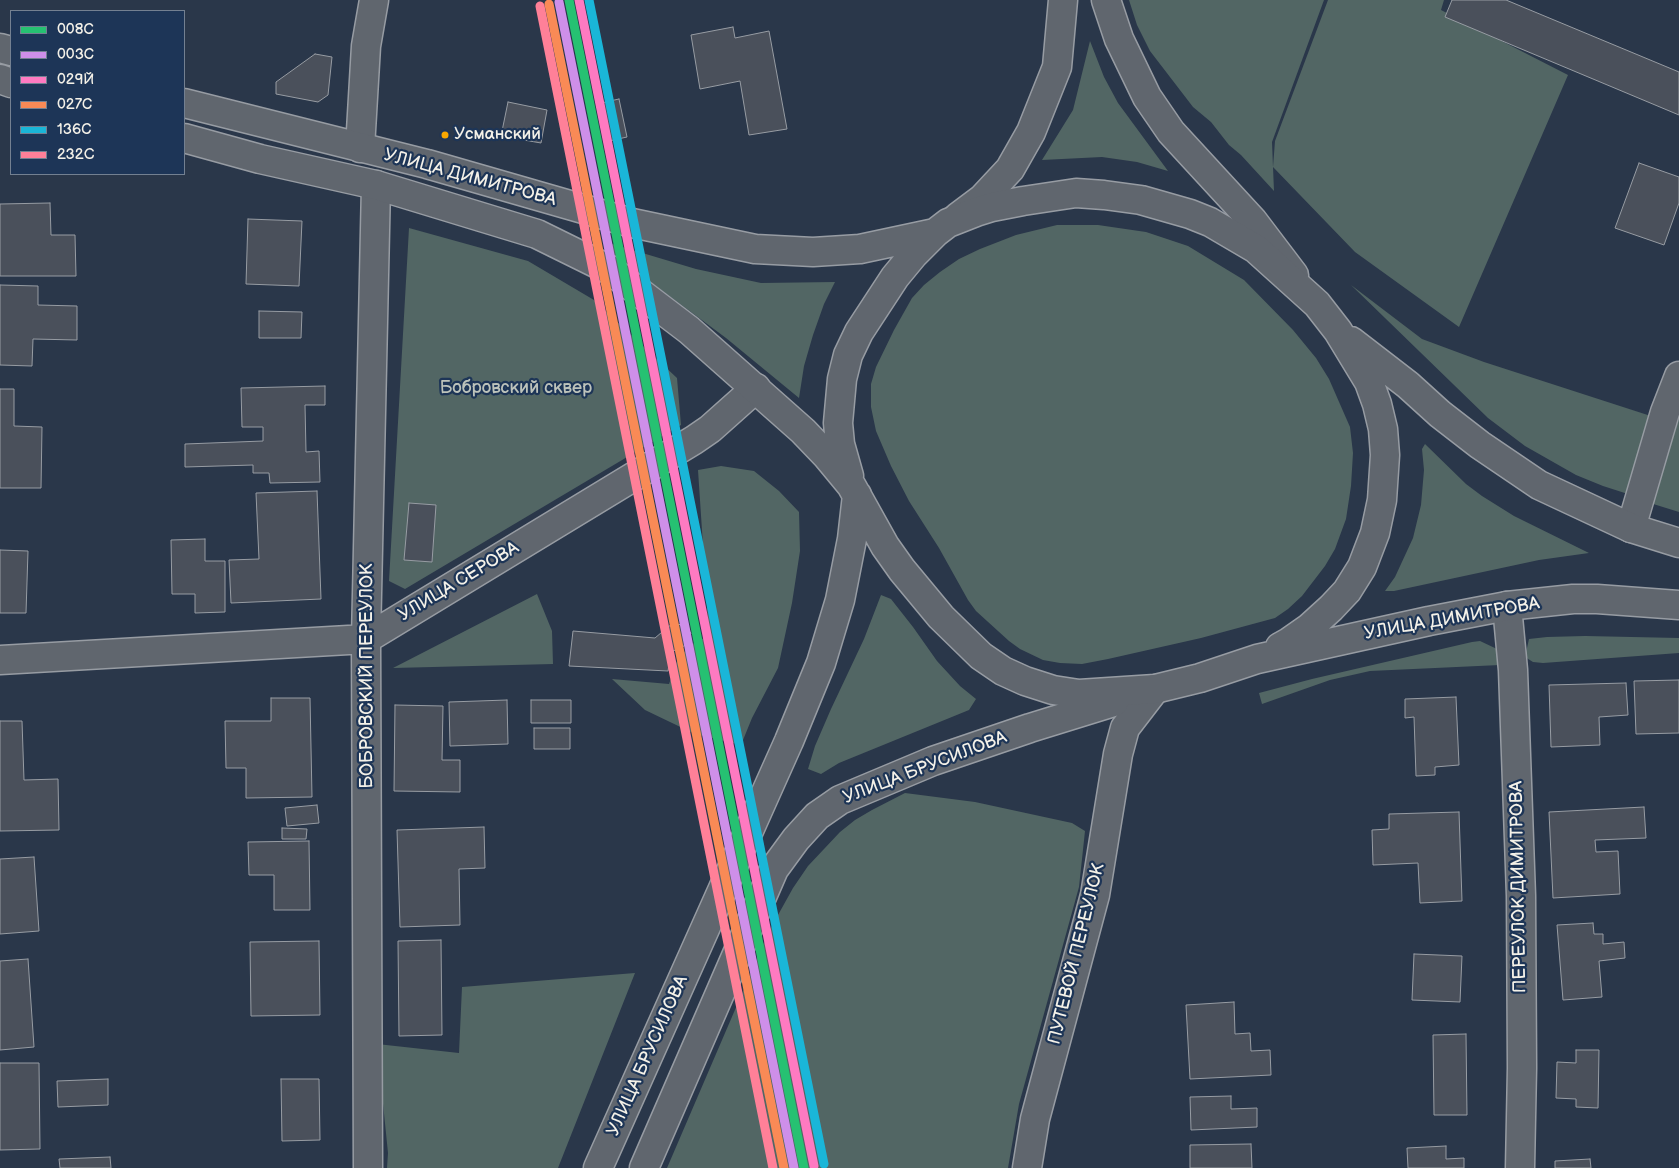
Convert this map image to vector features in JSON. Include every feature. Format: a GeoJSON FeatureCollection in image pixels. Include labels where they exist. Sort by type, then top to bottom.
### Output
{"type":"FeatureCollection","features":[{"type":"Feature","properties":{"kind":"main road"},"geometry":{"type":"LineString","coordinates":[[360,148],[366,46],[374,0]]}},
{"type":"Feature","properties":{"kind":"main road"},"geometry":{"type":"LineString","coordinates":[[942,228],[982,199],[997,184],[1010,169],[1032,132],[1057,67],[1062,0]]}},
{"type":"Feature","properties":{"kind":"main road"},"geometry":{"type":"LineString","coordinates":[[1106,0],[1119,39],[1147,97],[1171,132],[1254,221],[1308,294]]}},
{"type":"Feature","properties":{"kind":"main road","name":"УЛИЦА ДИМИТРОВА"},"geometry":{"type":"LineString","coordinates":[[185,103],[427,164],[632,223],[755,249],[813,252],[860,249],[942,228],[976,212],[992,207],[1048,196],[1076,193],[1141,200],[1190,214],[1210,222],[1256,249],[1308,294],[1338,331],[1369,382],[1383,429],[1385,455],[1382,500],[1375,533],[1362,567],[1346,591],[1309,628],[1289,642],[1258,659]]}},
{"type":"Feature","properties":{"kind":"main road","name":"УЛИЦА ДИМИТРОВА"},"geometry":{"type":"LineString","coordinates":[[185,138],[260,159],[376,185],[537,234],[610,270],[689,330],[803,431],[827,456],[854,490],[885,546],[918,590],[954,631],[981,656],[1025,681],[1079,694],[1155,689],[1200,678],[1258,659],[1429,621],[1508,606],[1573,599],[1679,605]]}},
{"type":"Feature","properties":{"kind":"main road","name":"БОБРОВСКИЙ ПЕРЕУЛОК"},"geometry":{"type":"LineString","coordinates":[[368,1168],[366,639],[376,185]]}},
{"type":"Feature","properties":{"kind":"main road","name":"УЛИЦА ДИМИТРОВА"},"geometry":{"type":"LineString","coordinates":[[854,490],[840,444],[838,423],[842,379],[848,354],[859,332],[895,277],[914,254],[942,228]]}},
{"type":"Feature","properties":{"kind":"main road","name":"УЛИЦА ДИМИТРОВА"},"geometry":{"type":"LineString","coordinates":[[1338,331],[1480,445],[1539,485],[1631,528],[1679,544]]}},
{"type":"Feature","properties":{"kind":"main road"},"geometry":{"type":"LineString","coordinates":[[1631,528],[1665,412],[1679,376]]}},
{"type":"Feature","properties":{"kind":"main road","name":"УЛИЦА СЕРОВА"},"geometry":{"type":"LineString","coordinates":[[0,660],[366,639],[694,440],[756,388]]}},
{"type":"Feature","properties":{"kind":"main road","name":"УЛИЦА БРУСИЛОВА"},"geometry":{"type":"LineString","coordinates":[[598,1168],[789,741],[821,663],[840,600],[852,539],[854,490]]}},
{"type":"Feature","properties":{"kind":"main road","name":"ПЕРЕУЛОК ДИМИТРОВА"},"geometry":{"type":"LineString","coordinates":[[1508,606],[1513,670],[1521,896],[1522,1068],[1520,1168]]}},
{"type":"Feature","properties":{"kind":"main road","name":"УЛИЦА БРУСИЛОВА"},"geometry":{"type":"LineString","coordinates":[[644,1168],[774,869],[816,816],[840,800],[933,761],[1155,689]]}},
{"type":"Feature","properties":{"kind":"main road","name":"ПУТЕВОЙ ПЕРЕУЛОК"},"geometry":{"type":"LineString","coordinates":[[1027,1168],[1035,1119],[1096,895],[1118,754],[1125,728],[1155,689]]}},
{"type":"Feature","properties":{"kind":"green space"},"geometry":{"type":"Polygon","coordinates":[[[1129,0],[1324,0],[1272,142],[1274,191],[1241,155],[1229,145],[1211,122],[1193,107],[1150,51],[1137,25],[1129,0]]]}},
{"type":"Feature","properties":{"kind":"green space"},"geometry":{"type":"Polygon","coordinates":[[[1328,0],[1444,0],[1441,10],[1568,75],[1459,327],[1355,252],[1273,167],[1275,141],[1328,0]]]}},
{"type":"Feature","properties":{"kind":"green space"},"geometry":{"type":"Polygon","coordinates":[[[1090,41],[1104,77],[1118,103],[1168,171],[1137,162],[1102,157],[1042,160],[1073,110],[1090,41]]]}},
{"type":"Feature","properties":{"kind":"green space"},"geometry":{"type":"Polygon","coordinates":[[[1057,225],[1098,225],[1146,232],[1188,246],[1244,280],[1293,330],[1316,358],[1329,379],[1350,427],[1353,453],[1346,519],[1335,549],[1325,566],[1302,596],[1275,618],[1201,638],[1082,664],[1043,660],[1020,649],[1009,641],[976,611],[909,501],[876,431],[871,407],[871,384],[876,367],[894,330],[912,298],[924,285],[959,259],[1016,235],[1057,225]]]}},
{"type":"Feature","properties":{"kind":"green space","name":"Бобровский сквер"},"geometry":{"type":"Polygon","coordinates":[[[409,228],[528,261],[594,300],[677,378],[681,425],[405,589],[389,581],[409,228]]]}},
{"type":"Feature","properties":{"kind":"green space"},"geometry":{"type":"Polygon","coordinates":[[[609,243],[696,269],[761,283],[835,282],[824,304],[813,335],[804,366],[799,398],[726,338],[609,251],[609,243]]]}},
{"type":"Feature","properties":{"kind":"green space"},"geometry":{"type":"Polygon","coordinates":[[[1351,285],[1422,339],[1484,362],[1657,418],[1631,495],[1576,475],[1525,446],[1488,418],[1351,285]]]}},
{"type":"Feature","properties":{"kind":"green space"},"geometry":{"type":"Polygon","coordinates":[[[1679,418],[1679,512],[1650,503],[1679,418]]]}},
{"type":"Feature","properties":{"kind":"green space"},"geometry":{"type":"Polygon","coordinates":[[[1425,444],[1466,484],[1482,496],[1514,516],[1589,553],[1539,560],[1394,591],[1385,591],[1395,577],[1413,538],[1421,505],[1424,470],[1422,449],[1425,444]]]}},
{"type":"Feature","properties":{"kind":"green space"},"geometry":{"type":"Polygon","coordinates":[[[721,466],[754,471],[779,491],[799,512],[800,551],[792,603],[778,668],[752,718],[741,745],[695,734],[645,710],[612,679],[669,684],[678,658],[695,642],[709,636],[698,470],[721,466]]]}},
{"type":"Feature","properties":{"kind":"green space"},"geometry":{"type":"Polygon","coordinates":[[[537,594],[552,631],[553,664],[393,668],[537,594]]]}},
{"type":"Feature","properties":{"kind":"green space"},"geometry":{"type":"Polygon","coordinates":[[[881,595],[891,599],[937,661],[960,686],[976,699],[969,710],[839,763],[821,774],[808,769],[815,746],[864,639],[881,595]]]}},
{"type":"Feature","properties":{"kind":"green space"},"geometry":{"type":"Polygon","coordinates":[[[1585,636],[1679,638],[1679,653],[1543,663],[1533,662],[1525,657],[1529,639],[1585,636]]]}},
{"type":"Feature","properties":{"kind":"green space"},"geometry":{"type":"Polygon","coordinates":[[[1480,641],[1497,649],[1500,665],[1370,671],[1330,680],[1262,704],[1259,693],[1312,679],[1480,641]]]}},
{"type":"Feature","properties":{"kind":"green space"},"geometry":{"type":"Polygon","coordinates":[[[905,793],[975,802],[1072,823],[1085,831],[1079,887],[1019,1104],[1008,1168],[667,1168],[768,933],[793,888],[808,866],[840,832],[855,820],[905,793]]]}},
{"type":"Feature","properties":{"kind":"green space"},"geometry":{"type":"Polygon","coordinates":[[[635,973],[558,1168],[387,1168],[388,1153],[377,1044],[459,1053],[462,987],[635,973]]]}},
{"type":"Feature","properties":{"kind":"building"},"geometry":{"type":"Polygon","coordinates":[[[1452,0],[1506,0],[1679,72],[1679,115],[1445,17],[1452,0]]]}},
{"type":"Feature","properties":{"kind":"building"},"geometry":{"type":"Polygon","coordinates":[[[733,27],[735,38],[769,31],[787,129],[749,135],[740,81],[700,89],[691,35],[733,27]]]}},
{"type":"Feature","properties":{"kind":"building"},"geometry":{"type":"Polygon","coordinates":[[[315,54],[332,57],[328,95],[318,102],[276,94],[276,82],[315,54]]]}},
{"type":"Feature","properties":{"kind":"building"},"geometry":{"type":"Polygon","coordinates":[[[619,99],[627,137],[609,141],[601,103],[619,99]]]}},
{"type":"Feature","properties":{"kind":"building"},"geometry":{"type":"Polygon","coordinates":[[[508,102],[547,110],[541,143],[501,136],[508,102]]]}},
{"type":"Feature","properties":{"kind":"building"},"geometry":{"type":"Polygon","coordinates":[[[1639,163],[1679,177],[1679,203],[1664,245],[1615,228],[1639,163]]]}},
{"type":"Feature","properties":{"kind":"building"},"geometry":{"type":"Polygon","coordinates":[[[50,203],[51,235],[75,235],[76,276],[0,276],[0,204],[50,203]]]}},
{"type":"Feature","properties":{"kind":"building"},"geometry":{"type":"Polygon","coordinates":[[[248,219],[302,221],[299,286],[246,284],[248,219]]]}},
{"type":"Feature","properties":{"kind":"building"},"geometry":{"type":"Polygon","coordinates":[[[0,285],[38,286],[38,305],[77,306],[77,340],[33,339],[32,366],[0,365],[0,285]]]}},
{"type":"Feature","properties":{"kind":"building"},"geometry":{"type":"Polygon","coordinates":[[[259,311],[302,312],[301,338],[259,338],[259,311]]]}},
{"type":"Feature","properties":{"kind":"building"},"geometry":{"type":"Polygon","coordinates":[[[325,386],[325,405],[305,405],[306,452],[319,451],[320,482],[270,483],[269,473],[253,473],[253,465],[185,467],[185,444],[263,441],[263,427],[242,427],[241,388],[325,386]]]}},
{"type":"Feature","properties":{"kind":"building"},"geometry":{"type":"Polygon","coordinates":[[[0,389],[14,389],[14,426],[42,427],[41,488],[0,488],[0,389]]]}},
{"type":"Feature","properties":{"kind":"building"},"geometry":{"type":"Polygon","coordinates":[[[317,491],[321,599],[231,603],[229,560],[259,559],[256,493],[317,491]]]}},
{"type":"Feature","properties":{"kind":"building"},"geometry":{"type":"Polygon","coordinates":[[[409,503],[436,505],[432,562],[404,560],[409,503]]]}},
{"type":"Feature","properties":{"kind":"building"},"geometry":{"type":"Polygon","coordinates":[[[205,539],[205,561],[225,561],[225,612],[195,613],[195,594],[172,594],[171,540],[205,539]]]}},
{"type":"Feature","properties":{"kind":"building"},"geometry":{"type":"Polygon","coordinates":[[[0,550],[28,551],[26,613],[0,613],[0,550]]]}},
{"type":"Feature","properties":{"kind":"building"},"geometry":{"type":"Polygon","coordinates":[[[683,624],[691,633],[686,645],[671,652],[668,671],[569,666],[573,631],[655,638],[669,626],[683,624]]]}},
{"type":"Feature","properties":{"kind":"building"},"geometry":{"type":"Polygon","coordinates":[[[1679,680],[1679,733],[1636,734],[1634,681],[1679,680]]]}},
{"type":"Feature","properties":{"kind":"building"},"geometry":{"type":"Polygon","coordinates":[[[1626,683],[1628,715],[1599,717],[1600,745],[1551,747],[1549,685],[1626,683]]]}},
{"type":"Feature","properties":{"kind":"building"},"geometry":{"type":"Polygon","coordinates":[[[1456,697],[1459,765],[1435,767],[1435,775],[1416,776],[1414,717],[1405,718],[1405,699],[1456,697]]]}},
{"type":"Feature","properties":{"kind":"building"},"geometry":{"type":"Polygon","coordinates":[[[271,698],[310,698],[312,797],[246,798],[246,768],[226,768],[225,721],[271,721],[271,698]]]}},
{"type":"Feature","properties":{"kind":"building"},"geometry":{"type":"Polygon","coordinates":[[[507,700],[508,744],[450,746],[449,702],[507,700]]]}},
{"type":"Feature","properties":{"kind":"building"},"geometry":{"type":"Polygon","coordinates":[[[531,700],[571,700],[571,723],[531,723],[531,700]]]}},
{"type":"Feature","properties":{"kind":"building"},"geometry":{"type":"Polygon","coordinates":[[[395,705],[443,706],[442,760],[460,760],[460,792],[394,791],[395,705]]]}},
{"type":"Feature","properties":{"kind":"building"},"geometry":{"type":"Polygon","coordinates":[[[0,721],[22,721],[24,780],[58,779],[59,830],[0,831],[0,721]]]}},
{"type":"Feature","properties":{"kind":"building"},"geometry":{"type":"Polygon","coordinates":[[[534,728],[570,728],[570,749],[534,749],[534,728]]]}},
{"type":"Feature","properties":{"kind":"building"},"geometry":{"type":"Polygon","coordinates":[[[317,805],[319,823],[287,826],[285,808],[317,805]]]}},
{"type":"Feature","properties":{"kind":"building"},"geometry":{"type":"Polygon","coordinates":[[[1644,807],[1646,838],[1595,840],[1596,852],[1618,851],[1620,894],[1553,898],[1549,812],[1644,807]]]}},
{"type":"Feature","properties":{"kind":"building"},"geometry":{"type":"Polygon","coordinates":[[[1459,812],[1462,901],[1420,903],[1418,863],[1373,865],[1372,830],[1389,829],[1389,814],[1459,812]]]}},
{"type":"Feature","properties":{"kind":"building"},"geometry":{"type":"Polygon","coordinates":[[[484,827],[485,868],[459,869],[460,925],[400,927],[397,830],[484,827]]]}},
{"type":"Feature","properties":{"kind":"building"},"geometry":{"type":"Polygon","coordinates":[[[282,828],[307,829],[306,839],[282,839],[282,828]]]}},
{"type":"Feature","properties":{"kind":"building"},"geometry":{"type":"Polygon","coordinates":[[[309,841],[310,910],[274,910],[274,875],[249,875],[248,842],[309,841]]]}},
{"type":"Feature","properties":{"kind":"building"},"geometry":{"type":"Polygon","coordinates":[[[34,857],[39,931],[0,934],[0,859],[34,857]]]}},
{"type":"Feature","properties":{"kind":"building"},"geometry":{"type":"Polygon","coordinates":[[[1593,923],[1594,934],[1603,934],[1603,944],[1624,942],[1625,958],[1599,961],[1602,997],[1563,1000],[1557,925],[1593,923]]]}},
{"type":"Feature","properties":{"kind":"building"},"geometry":{"type":"Polygon","coordinates":[[[441,940],[442,1035],[399,1036],[398,941],[441,940]]]}},
{"type":"Feature","properties":{"kind":"building"},"geometry":{"type":"Polygon","coordinates":[[[319,941],[320,1015],[251,1016],[250,942],[319,941]]]}},
{"type":"Feature","properties":{"kind":"building"},"geometry":{"type":"Polygon","coordinates":[[[1414,954],[1462,956],[1460,1002],[1412,1000],[1414,954]]]}},
{"type":"Feature","properties":{"kind":"building"},"geometry":{"type":"Polygon","coordinates":[[[28,959],[34,1047],[0,1050],[0,961],[28,959]]]}},
{"type":"Feature","properties":{"kind":"building"},"geometry":{"type":"Polygon","coordinates":[[[1234,1002],[1235,1034],[1250,1033],[1251,1051],[1270,1050],[1271,1075],[1190,1079],[1186,1005],[1234,1002]]]}},
{"type":"Feature","properties":{"kind":"building"},"geometry":{"type":"Polygon","coordinates":[[[1466,1034],[1467,1115],[1434,1115],[1433,1035],[1466,1034]]]}},
{"type":"Feature","properties":{"kind":"building"},"geometry":{"type":"Polygon","coordinates":[[[1576,1050],[1599,1050],[1598,1108],[1576,1107],[1576,1099],[1556,1098],[1557,1062],[1576,1063],[1576,1050]]]}},
{"type":"Feature","properties":{"kind":"building"},"geometry":{"type":"Polygon","coordinates":[[[0,1063],[39,1063],[40,1149],[0,1150],[0,1063]]]}},
{"type":"Feature","properties":{"kind":"building"},"geometry":{"type":"Polygon","coordinates":[[[108,1079],[108,1105],[58,1107],[57,1081],[108,1079]]]}},
{"type":"Feature","properties":{"kind":"building"},"geometry":{"type":"Polygon","coordinates":[[[281,1079],[319,1079],[320,1140],[282,1141],[281,1079]]]}},
{"type":"Feature","properties":{"kind":"building"},"geometry":{"type":"Polygon","coordinates":[[[1231,1096],[1231,1109],[1257,1108],[1257,1127],[1191,1130],[1190,1097],[1231,1096]]]}},
{"type":"Feature","properties":{"kind":"building"},"geometry":{"type":"Polygon","coordinates":[[[1251,1144],[1252,1168],[1190,1168],[1190,1145],[1251,1144]]]}},
{"type":"Feature","properties":{"kind":"building"},"geometry":{"type":"Polygon","coordinates":[[[1446,1146],[1446,1159],[1464,1158],[1464,1168],[1408,1168],[1407,1148],[1446,1146]]]}},
{"type":"Feature","properties":{"kind":"building"},"geometry":{"type":"Polygon","coordinates":[[[110,1157],[111,1168],[60,1168],[59,1159],[110,1157]]]}},
{"type":"Feature","properties":{"kind":"building"},"geometry":{"type":"Polygon","coordinates":[[[1590,1159],[1591,1168],[1555,1168],[1555,1161],[1590,1159]]]}},
{"type":"Feature","properties":{"kind":"transit line","name":"008С"},"geometry":{"type":"LineString","coordinates":[[569,0],[804,1168]]}},
{"type":"Feature","properties":{"kind":"transit line","name":"029Й"},"geometry":{"type":"LineString","coordinates":[[579,0],[814,1166]]}},
{"type":"Feature","properties":{"kind":"transit line","name":"136С"},"geometry":{"type":"LineString","coordinates":[[589,0],[824,1164]]}},
{"type":"Feature","properties":{"kind":"transit line","name":"003С"},"geometry":{"type":"LineString","coordinates":[[559,2],[794,1168]]}},
{"type":"Feature","properties":{"kind":"transit line","name":"027С"},"geometry":{"type":"LineString","coordinates":[[549,4],[784,1168]]}},
{"type":"Feature","properties":{"kind":"transit line","name":"232C"},"geometry":{"type":"LineString","coordinates":[[540,6],[773,1168]]}},
{"type":"Feature","properties":{"kind":"place","name":"Усманский"},"geometry":{"type":"Point","coordinates":[445,135]}}]}
